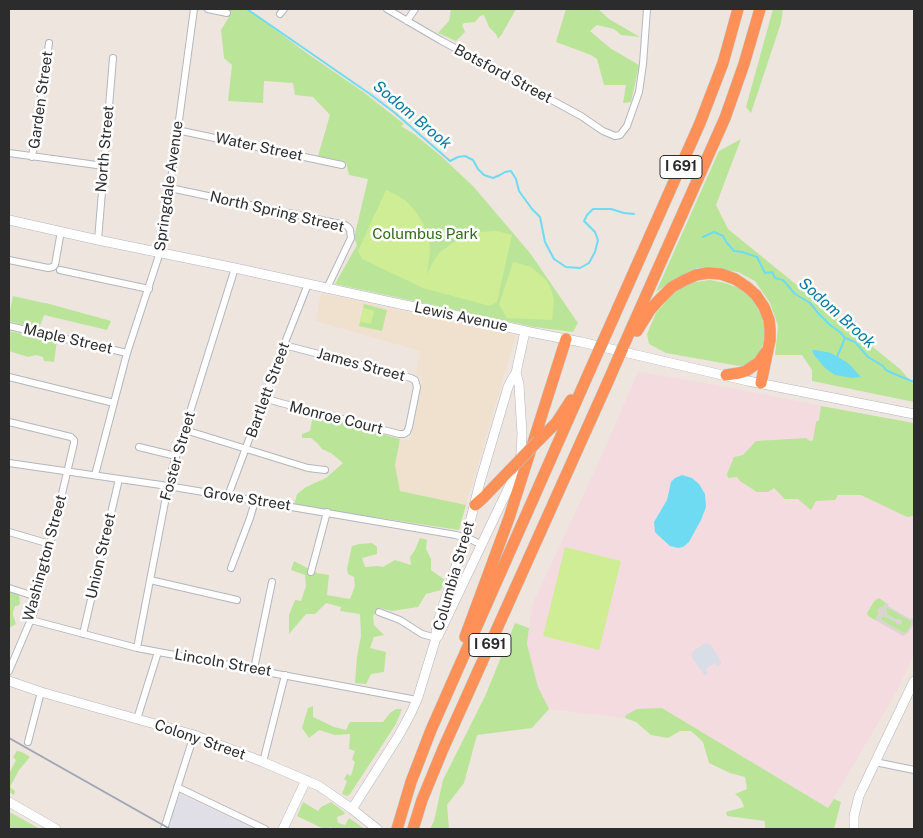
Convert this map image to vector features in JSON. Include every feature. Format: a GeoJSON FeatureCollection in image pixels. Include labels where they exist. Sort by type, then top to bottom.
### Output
{"type":"FeatureCollection","features":[{"type":"Feature","properties":{"kind":"highway","name":"I 691"},"geometry":{"type":"LineString","coordinates":[[398,827],[418,762],[447,693],[700,123],[723,63],[738,9]]}},
{"type":"Feature","properties":{"kind":"highway","name":"I 691"},"geometry":{"type":"LineString","coordinates":[[413,829],[430,780],[623,346],[632,340],[725,118],[744,64],[760,9]]}},
{"type":"Feature","properties":{"kind":"highway"},"geometry":{"type":"LineString","coordinates":[[636,327],[654,305],[675,285],[684,280],[708,273],[728,276],[742,282],[750,289],[766,310],[769,323],[770,335],[761,383]]}},
{"type":"Feature","properties":{"kind":"highway"},"geometry":{"type":"LineString","coordinates":[[447,693],[448,678],[509,518],[566,339]]}},
{"type":"Feature","properties":{"kind":"highway"},"geometry":{"type":"LineString","coordinates":[[726,375],[742,373],[750,368],[761,360],[768,348]]}},
{"type":"Feature","properties":{"kind":"highway"},"geometry":{"type":"LineString","coordinates":[[475,506],[554,425],[564,412],[583,377],[589,371]]}},
{"type":"Feature","properties":{"kind":"highway"},"geometry":{"type":"LineString","coordinates":[[420,829],[430,780]]}},
{"type":"Feature","properties":{"kind":"main road","name":"Lewis Avenue"},"geometry":{"type":"LineString","coordinates":[[9,220],[566,339],[761,383],[914,414]]}},
{"type":"Feature","properties":{"kind":"main road","name":"Columbia Street"},"geometry":{"type":"LineString","coordinates":[[352,809],[399,735],[417,700],[436,638],[437,626],[466,537],[508,387],[516,372],[525,331]]}},
{"type":"Feature","properties":{"kind":"main road"},"geometry":{"type":"LineString","coordinates":[[436,638],[441,632],[516,474],[521,459],[520,389],[516,372]]}},
{"type":"Feature","properties":{"kind":"main road","name":"Colony Street"},"geometry":{"type":"LineString","coordinates":[[9,681],[41,692],[194,735],[263,762],[322,788],[377,829]]}},
{"type":"Feature","properties":{"kind":"main road"},"geometry":{"type":"LineString","coordinates":[[854,829],[854,816],[858,801],[914,681]]}},
{"type":"Feature","properties":{"kind":"main road"},"geometry":{"type":"LineString","coordinates":[[283,829],[306,780]]}},
{"type":"Feature","properties":{"kind":"main road"},"geometry":{"type":"LineString","coordinates":[[9,802],[56,829]]}},
{"type":"Feature","properties":{"kind":"street","name":"Springdale Avenue"},"geometry":{"type":"LineString","coordinates":[[94,475],[127,353],[160,252],[194,9]]}},
{"type":"Feature","properties":{"kind":"street"},"geometry":{"type":"LineString","coordinates":[[208,9],[227,13]]}},
{"type":"Feature","properties":{"kind":"street","name":"Botsford Street"},"geometry":{"type":"LineString","coordinates":[[387,9],[615,136],[620,135],[626,126],[639,92],[647,9]]}},
{"type":"Feature","properties":{"kind":"street"},"geometry":{"type":"LineString","coordinates":[[408,21],[415,9]]}},
{"type":"Feature","properties":{"kind":"street","name":"Garden Street"},"geometry":{"type":"LineString","coordinates":[[32,156],[49,43]]}},
{"type":"Feature","properties":{"kind":"street","name":"North Street"},"geometry":{"type":"LineString","coordinates":[[98,240],[114,58]]}},
{"type":"Feature","properties":{"kind":"street","name":"Water Street"},"geometry":{"type":"LineString","coordinates":[[177,130],[342,165]]}},
{"type":"Feature","properties":{"kind":"street"},"geometry":{"type":"LineString","coordinates":[[9,153],[104,166]]}},
{"type":"Feature","properties":{"kind":"street","name":"North Spring Street"},"geometry":{"type":"LineString","coordinates":[[170,188],[345,225],[350,230],[351,238],[327,288]]}},
{"type":"Feature","properties":{"kind":"street"},"geometry":{"type":"LineString","coordinates":[[9,260],[51,268],[55,265],[61,231]]}},
{"type":"Feature","properties":{"kind":"street","name":"Foster Street"},"geometry":{"type":"LineString","coordinates":[[137,648],[168,486],[236,268]]}},
{"type":"Feature","properties":{"kind":"street"},"geometry":{"type":"LineString","coordinates":[[60,270],[149,289]]}},
{"type":"Feature","properties":{"kind":"street","name":"Bartlett Street"},"geometry":{"type":"LineString","coordinates":[[228,496],[308,284]]}},
{"type":"Feature","properties":{"kind":"street","name":"Maple Street"},"geometry":{"type":"LineString","coordinates":[[9,326],[127,353]]}},
{"type":"Feature","properties":{"kind":"street","name":"James Street"},"geometry":{"type":"LineString","coordinates":[[284,345],[415,380],[417,387],[407,432]]}},
{"type":"Feature","properties":{"kind":"street"},"geometry":{"type":"LineString","coordinates":[[9,377],[114,404]]}},
{"type":"Feature","properties":{"kind":"street","name":"Monroe Court"},"geometry":{"type":"LineString","coordinates":[[264,398],[399,434],[407,432]]}},
{"type":"Feature","properties":{"kind":"street","name":"Washington Street"},"geometry":{"type":"LineString","coordinates":[[9,422],[71,437],[74,440],[37,598],[9,671]]}},
{"type":"Feature","properties":{"kind":"street"},"geometry":{"type":"LineString","coordinates":[[185,430],[308,468],[325,470]]}},
{"type":"Feature","properties":{"kind":"street"},"geometry":{"type":"LineString","coordinates":[[139,446],[176,456]]}},
{"type":"Feature","properties":{"kind":"street","name":"Grove Street"},"geometry":{"type":"LineString","coordinates":[[9,464],[168,486],[326,512],[466,537],[482,545]]}},
{"type":"Feature","properties":{"kind":"street","name":"Union Street"},"geometry":{"type":"LineString","coordinates":[[83,634],[119,479]]}},
{"type":"Feature","properties":{"kind":"street"},"geometry":{"type":"LineString","coordinates":[[231,568],[255,500]]}},
{"type":"Feature","properties":{"kind":"street"},"geometry":{"type":"LineString","coordinates":[[311,572],[326,512]]}},
{"type":"Feature","properties":{"kind":"street"},"geometry":{"type":"LineString","coordinates":[[9,532],[50,544]]}},
{"type":"Feature","properties":{"kind":"street"},"geometry":{"type":"LineString","coordinates":[[150,580],[237,600]]}},
{"type":"Feature","properties":{"kind":"street"},"geometry":{"type":"LineString","coordinates":[[254,669],[272,582]]}},
{"type":"Feature","properties":{"kind":"street"},"geometry":{"type":"LineString","coordinates":[[9,588],[37,598]]}},
{"type":"Feature","properties":{"kind":"street"},"geometry":{"type":"LineString","coordinates":[[379,612],[400,620],[422,634],[436,638]]}},
{"type":"Feature","properties":{"kind":"street","name":"Lincoln Street"},"geometry":{"type":"LineString","coordinates":[[30,620],[137,648],[417,700]]}},
{"type":"Feature","properties":{"kind":"street"},"geometry":{"type":"LineString","coordinates":[[137,719],[158,652]]}},
{"type":"Feature","properties":{"kind":"street"},"geometry":{"type":"LineString","coordinates":[[263,762],[285,675]]}},
{"type":"Feature","properties":{"kind":"street"},"geometry":{"type":"LineString","coordinates":[[28,742],[41,692]]}},
{"type":"Feature","properties":{"kind":"street"},"geometry":{"type":"LineString","coordinates":[[164,829],[194,735]]}},
{"type":"Feature","properties":{"kind":"street"},"geometry":{"type":"LineString","coordinates":[[875,762],[914,770]]}},
{"type":"Feature","properties":{"kind":"street"},"geometry":{"type":"LineString","coordinates":[[177,787],[265,829]]}},
{"type":"Feature","properties":{"kind":"shaded area"},"geometry":{"type":"Polygon","coordinates":[[[321,293],[516,335],[466,505],[400,491],[395,465],[400,439],[410,441],[415,420],[422,377],[416,375],[420,351],[316,321],[321,293]]]}},
{"type":"Feature","properties":{"kind":"shaded area"},"geometry":{"type":"Polygon","coordinates":[[[638,372],[705,383],[914,424],[914,655],[897,691],[828,808],[662,708],[626,715],[625,718],[549,709],[538,687],[527,644],[532,605],[602,455],[638,372]]]}},
{"type":"Feature","properties":{"kind":"shaded area"},"geometry":{"type":"Polygon","coordinates":[[[886,603],[889,604],[888,606],[910,619],[914,619],[908,633],[903,636],[875,620],[879,615],[878,609],[886,603]],[[887,607],[887,614],[901,620],[902,624],[898,625],[886,616],[880,619],[903,633],[907,632],[911,621],[887,607]]]}},
{"type":"Feature","properties":{"kind":"shaded area"},"geometry":{"type":"Polygon","coordinates":[[[706,643],[711,645],[722,663],[718,666],[715,663],[706,669],[708,673],[705,676],[693,659],[692,654],[694,650],[706,643]]]}},
{"type":"Feature","properties":{"kind":"shaded area"},"geometry":{"type":"Polygon","coordinates":[[[180,794],[255,829],[167,829],[180,794]]]}},
{"type":"Feature","properties":{"kind":"green space","name":"Columbus Park"},"geometry":{"type":"Polygon","coordinates":[[[230,9],[247,9],[362,91],[404,124],[401,126],[441,156],[473,186],[530,253],[578,323],[573,332],[534,327],[335,284],[357,245],[354,238],[368,179],[349,175],[346,162],[318,156],[330,115],[313,97],[295,95],[293,83],[264,81],[263,103],[228,101],[232,65],[224,58],[221,30],[229,17],[230,9]]]}},
{"type":"Feature","properties":{"kind":"green space"},"geometry":{"type":"Polygon","coordinates":[[[451,9],[516,9],[498,39],[489,27],[484,15],[480,16],[475,22],[464,23],[462,25],[465,32],[456,41],[438,33],[449,21],[451,9]]]}},
{"type":"Feature","properties":{"kind":"green space"},"geometry":{"type":"Polygon","coordinates":[[[566,9],[598,9],[609,19],[640,37],[621,35],[614,29],[597,25],[590,31],[610,48],[639,65],[631,102],[623,103],[626,85],[604,85],[597,59],[556,42],[566,9]]]}},
{"type":"Feature","properties":{"kind":"green space"},"geometry":{"type":"Polygon","coordinates":[[[773,9],[783,9],[781,23],[751,113],[746,107],[773,9]]]}},
{"type":"Feature","properties":{"kind":"green space"},"geometry":{"type":"Polygon","coordinates":[[[741,139],[716,205],[728,229],[900,369],[914,385],[914,402],[812,381],[812,370],[802,355],[775,355],[778,326],[770,303],[755,281],[738,272],[713,268],[697,268],[675,279],[656,292],[719,151],[741,139]]]}},
{"type":"Feature","properties":{"kind":"green space"},"geometry":{"type":"Polygon","coordinates":[[[386,190],[406,201],[423,223],[429,240],[430,250],[427,275],[432,263],[440,252],[466,236],[481,232],[497,231],[512,235],[497,302],[490,306],[423,288],[362,259],[358,251],[386,190]]]}},
{"type":"Feature","properties":{"kind":"green space"},"geometry":{"type":"Polygon","coordinates":[[[513,262],[531,267],[546,280],[554,300],[552,320],[507,318],[499,305],[513,262]]]}},
{"type":"Feature","properties":{"kind":"green space"},"geometry":{"type":"Polygon","coordinates":[[[710,280],[739,288],[751,298],[761,314],[764,326],[764,341],[760,352],[747,365],[739,366],[666,353],[649,344],[647,334],[656,313],[669,298],[681,287],[695,282],[710,280]]]}},
{"type":"Feature","properties":{"kind":"green space"},"geometry":{"type":"Polygon","coordinates":[[[13,296],[111,321],[107,330],[44,315],[39,329],[9,321],[13,296]]]}},
{"type":"Feature","properties":{"kind":"green space"},"geometry":{"type":"Polygon","coordinates":[[[364,304],[387,310],[382,331],[359,326],[364,304]]]}},
{"type":"Feature","properties":{"kind":"green space"},"geometry":{"type":"Polygon","coordinates":[[[363,308],[374,311],[371,324],[360,322],[363,308]]]}},
{"type":"Feature","properties":{"kind":"green space"},"geometry":{"type":"Polygon","coordinates":[[[9,331],[57,341],[54,362],[44,361],[43,357],[36,355],[28,357],[9,351],[9,331]]]}},
{"type":"Feature","properties":{"kind":"green space"},"geometry":{"type":"Polygon","coordinates":[[[821,406],[914,423],[914,516],[907,517],[861,495],[838,495],[835,500],[816,501],[811,510],[798,499],[785,499],[774,488],[768,492],[757,492],[737,477],[728,478],[727,474],[734,457],[743,455],[756,441],[806,438],[810,441],[813,440],[821,406]]]}},
{"type":"Feature","properties":{"kind":"green space"},"geometry":{"type":"Polygon","coordinates":[[[313,415],[400,439],[395,465],[400,491],[466,505],[459,530],[294,505],[297,494],[306,487],[326,478],[343,463],[331,453],[322,449],[311,438],[302,438],[302,434],[310,431],[313,415]]]}},
{"type":"Feature","properties":{"kind":"green space"},"geometry":{"type":"Polygon","coordinates":[[[420,538],[427,540],[426,549],[431,559],[431,570],[445,580],[441,590],[426,594],[418,607],[392,611],[380,608],[373,616],[374,625],[384,635],[374,637],[370,648],[386,652],[384,672],[371,674],[366,684],[355,683],[361,636],[360,614],[340,611],[341,607],[326,603],[315,614],[306,614],[289,634],[289,615],[295,600],[301,601],[306,586],[305,575],[291,570],[294,561],[317,573],[329,575],[327,595],[350,599],[355,586],[354,577],[348,574],[347,569],[352,546],[372,543],[377,547],[377,554],[362,558],[365,567],[383,567],[395,560],[411,565],[410,557],[420,538]]]}},
{"type":"Feature","properties":{"kind":"green space"},"geometry":{"type":"Polygon","coordinates":[[[565,547],[621,561],[599,650],[543,636],[565,547]]]}},
{"type":"Feature","properties":{"kind":"green space"},"geometry":{"type":"Polygon","coordinates":[[[9,591],[19,594],[20,604],[15,606],[13,612],[16,624],[9,628],[9,591]]]}},
{"type":"Feature","properties":{"kind":"green space"},"geometry":{"type":"Polygon","coordinates":[[[879,598],[886,603],[875,620],[868,616],[867,613],[875,600],[879,598]]]}},
{"type":"Feature","properties":{"kind":"green space"},"geometry":{"type":"Polygon","coordinates":[[[887,607],[911,621],[907,632],[903,633],[880,619],[885,616],[902,624],[901,620],[887,614],[887,607]]]}},
{"type":"Feature","properties":{"kind":"green space"},"geometry":{"type":"Polygon","coordinates":[[[515,623],[529,628],[527,644],[538,687],[549,709],[532,728],[477,735],[464,783],[447,805],[449,829],[430,829],[434,821],[443,780],[486,694],[515,623]]]}},
{"type":"Feature","properties":{"kind":"green space"},"geometry":{"type":"Polygon","coordinates":[[[313,706],[313,717],[334,727],[346,730],[350,722],[383,722],[390,713],[396,709],[402,709],[396,724],[347,796],[342,794],[347,781],[344,779],[347,774],[351,776],[355,762],[352,759],[355,751],[349,749],[350,734],[335,735],[319,730],[309,738],[302,728],[308,708],[313,706]]]}},
{"type":"Feature","properties":{"kind":"green space"},"geometry":{"type":"Polygon","coordinates":[[[662,708],[828,808],[834,799],[841,802],[834,829],[765,829],[765,821],[727,816],[726,812],[744,807],[741,799],[735,794],[747,789],[745,777],[730,773],[709,763],[703,742],[691,731],[680,731],[668,738],[651,735],[636,722],[625,718],[626,715],[637,709],[662,708]]]}},
{"type":"Feature","properties":{"kind":"green space"},"geometry":{"type":"Polygon","coordinates":[[[17,751],[30,757],[19,770],[10,787],[15,791],[14,795],[9,792],[9,774],[16,760],[13,757],[17,751]]]}},
{"type":"Feature","properties":{"kind":"green space"},"geometry":{"type":"Polygon","coordinates":[[[303,802],[318,811],[321,807],[331,802],[345,814],[337,817],[338,823],[345,825],[349,818],[365,829],[333,829],[330,827],[329,829],[324,829],[297,816],[303,802]]]}},
{"type":"Feature","properties":{"kind":"green space"},"geometry":{"type":"Polygon","coordinates":[[[9,812],[15,815],[40,829],[9,829],[9,812]]]}},
{"type":"Feature","properties":{"kind":"water"},"geometry":{"type":"Polygon","coordinates":[[[812,350],[831,353],[848,363],[861,377],[852,378],[835,375],[825,368],[812,350]]]}},
{"type":"Feature","properties":{"kind":"water"},"geometry":{"type":"Polygon","coordinates":[[[682,475],[692,478],[699,484],[705,494],[706,507],[689,542],[683,547],[678,548],[670,546],[655,532],[654,522],[667,500],[671,482],[682,475]]]}},
{"type":"Feature","properties":{"kind":"waterway","name":"Sodom Brook"},"geometry":{"type":"LineString","coordinates":[[247,9],[370,94],[450,161],[465,156],[473,160],[484,175],[493,178],[511,171],[516,179],[519,191],[540,217],[545,242],[554,259],[566,267],[580,268],[589,263],[595,252],[598,240],[595,232],[584,221],[593,209],[611,209],[634,214]]}},
{"type":"Feature","properties":{"kind":"waterway","name":"Sodom Brook"},"geometry":{"type":"LineString","coordinates":[[703,237],[714,232],[723,236],[734,251],[757,257],[765,273],[772,272],[775,278],[783,280],[795,294],[810,303],[845,338],[855,342],[868,357],[886,370],[914,382]]}},
{"type":"Feature","properties":{"kind":"waterway"},"geometry":{"type":"LineString","coordinates":[[837,357],[845,338]]}},
{"type":"Feature","properties":{"kind":"railway"},"geometry":{"type":"LineString","coordinates":[[9,738],[170,829]]}}]}
